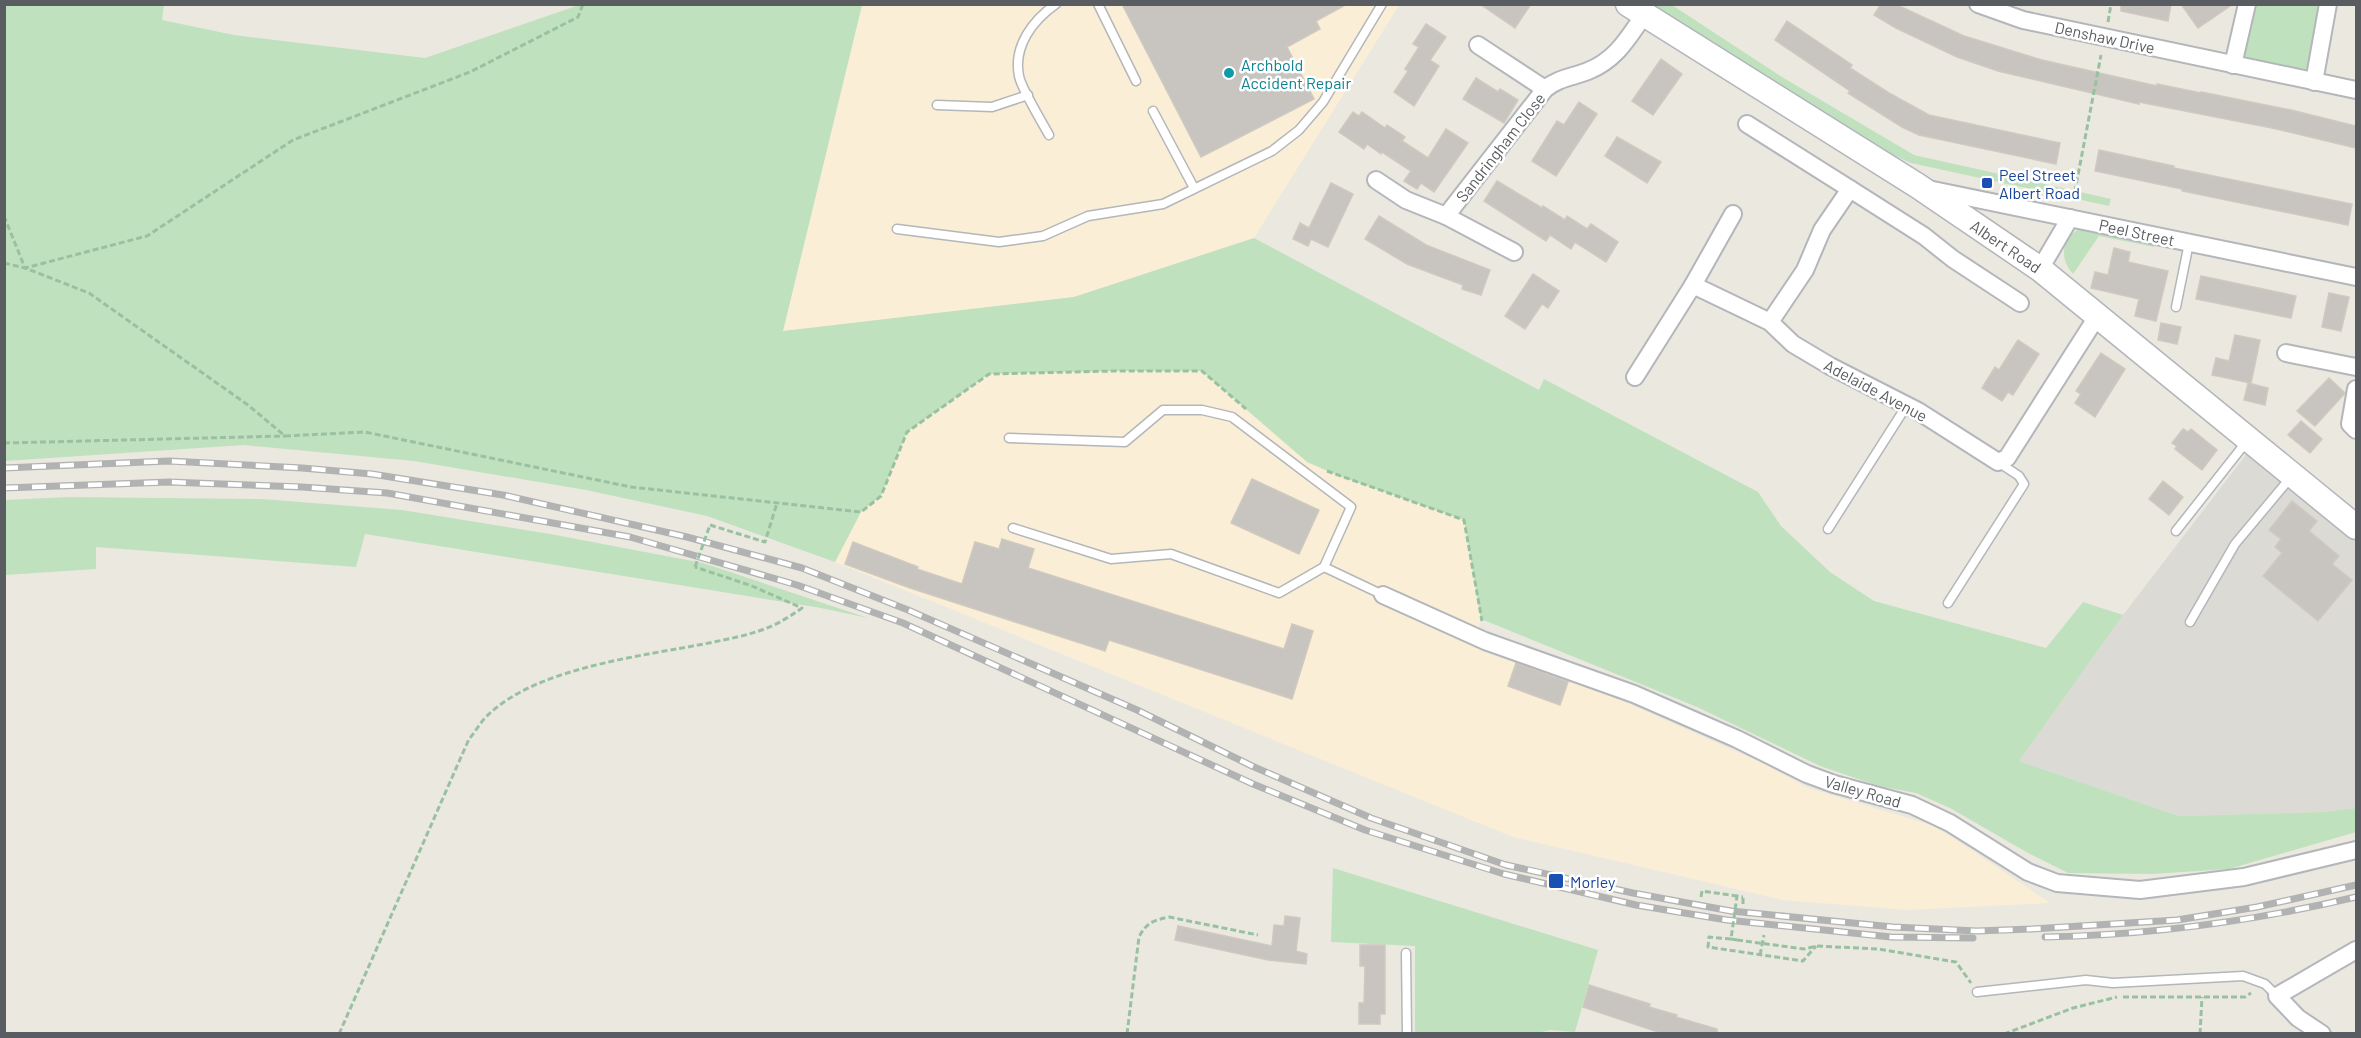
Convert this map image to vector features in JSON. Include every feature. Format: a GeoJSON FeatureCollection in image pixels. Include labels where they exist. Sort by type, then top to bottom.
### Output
{"type":"FeatureCollection","features":[{"type":"Feature","properties":{"kind":"street","name":"Denshaw Drive"},"geometry":{"type":"LineString","coordinates":[[1978,4],[2022,20],[2356,90]]}},
{"type":"Feature","properties":{"kind":"street"},"geometry":{"type":"LineString","coordinates":[[2233,65],[2247,4]]}},
{"type":"Feature","properties":{"kind":"street"},"geometry":{"type":"LineString","coordinates":[[2314,82],[2328,4]]}},
{"type":"Feature","properties":{"kind":"street","name":"Sandringham Close"},"geometry":{"type":"LineString","coordinates":[[1376,180],[1406,200],[1446,216],[1545,89],[1566,77],[1588,71],[1607,62],[1621,50],[1636,10]]}},
{"type":"Feature","properties":{"kind":"street","name":"Albert Road"},"geometry":{"type":"LineString","coordinates":[[1636,10],[1918,186],[2040,269],[2356,527]]}},
{"type":"Feature","properties":{"kind":"street"},"geometry":{"type":"LineString","coordinates":[[1478,45],[1545,89]]}},
{"type":"Feature","properties":{"kind":"street"},"geometry":{"type":"LineString","coordinates":[[1747,124],[1924,236],[1953,259],[2020,303]]}},
{"type":"Feature","properties":{"kind":"street","name":"Peel Street"},"geometry":{"type":"LineString","coordinates":[[1918,186],[2356,277]]}},
{"type":"Feature","properties":{"kind":"street"},"geometry":{"type":"LineString","coordinates":[[1770,322],[1804,270],[1822,230],[1850,189]]}},
{"type":"Feature","properties":{"kind":"street"},"geometry":{"type":"LineString","coordinates":[[1635,377],[1693,285],[1733,214]]}},
{"type":"Feature","properties":{"kind":"street"},"geometry":{"type":"LineString","coordinates":[[1446,216],[1515,252]]}},
{"type":"Feature","properties":{"kind":"street"},"geometry":{"type":"LineString","coordinates":[[2040,269],[2070,218]]}},
{"type":"Feature","properties":{"kind":"street","name":"Adelaide Avenue"},"geometry":{"type":"LineString","coordinates":[[1693,285],[1770,322],[1793,344],[1906,405],[1998,462]]}},
{"type":"Feature","properties":{"kind":"street"},"geometry":{"type":"LineString","coordinates":[[1998,462],[2007,459],[2098,315]]}},
{"type":"Feature","properties":{"kind":"street"},"geometry":{"type":"LineString","coordinates":[[2286,353],[2356,367]]}},
{"type":"Feature","properties":{"kind":"street"},"geometry":{"type":"LineString","coordinates":[[2356,389],[2350,424],[2356,430]]}},
{"type":"Feature","properties":{"kind":"street","name":"Valley Road"},"geometry":{"type":"LineString","coordinates":[[1383,595],[1485,641],[1634,694],[1834,784],[1912,805],[1950,823],[2028,872],[2057,883],[2140,890],[2244,877],[2356,850]]}},
{"type":"Feature","properties":{"kind":"street"},"geometry":{"type":"LineString","coordinates":[[2322,1034],[2298,1018],[2271,990],[2356,950]]}},
{"type":"Feature","properties":{"kind":"lane"},"geometry":{"type":"LineString","coordinates":[[1048,135],[1019,76],[1020,45],[1041,15],[1056,4]]}},
{"type":"Feature","properties":{"kind":"lane"},"geometry":{"type":"LineString","coordinates":[[1098,4],[1136,81]]}},
{"type":"Feature","properties":{"kind":"lane"},"geometry":{"type":"LineString","coordinates":[[897,229],[999,242],[1043,236],[1088,216],[1163,204],[1272,151],[1299,130],[1323,102],[1382,4]]}},
{"type":"Feature","properties":{"kind":"lane"},"geometry":{"type":"LineString","coordinates":[[937,105],[992,107],[1028,95]]}},
{"type":"Feature","properties":{"kind":"lane"},"geometry":{"type":"LineString","coordinates":[[1153,111],[1194,188]]}},
{"type":"Feature","properties":{"kind":"lane"},"geometry":{"type":"LineString","coordinates":[[2176,307],[2189,243]]}},
{"type":"Feature","properties":{"kind":"lane"},"geometry":{"type":"LineString","coordinates":[[1827,529],[1906,405]]}},
{"type":"Feature","properties":{"kind":"lane"},"geometry":{"type":"LineString","coordinates":[[1009,438],[1125,442],[1163,410],[1202,410],[1232,417],[1351,507],[1324,567],[1279,593],[1172,554],[1111,559],[1013,528]]}},
{"type":"Feature","properties":{"kind":"lane"},"geometry":{"type":"LineString","coordinates":[[2176,531],[2249,438]]}},
{"type":"Feature","properties":{"kind":"lane"},"geometry":{"type":"LineString","coordinates":[[1948,603],[2024,484],[2019,476],[1998,462]]}},
{"type":"Feature","properties":{"kind":"lane"},"geometry":{"type":"LineString","coordinates":[[2190,622],[2235,544],[2293,475]]}},
{"type":"Feature","properties":{"kind":"lane"},"geometry":{"type":"LineString","coordinates":[[1324,567],[1383,595]]}},
{"type":"Feature","properties":{"kind":"lane"},"geometry":{"type":"LineString","coordinates":[[1406,953],[1407,1034]]}},
{"type":"Feature","properties":{"kind":"lane"},"geometry":{"type":"LineString","coordinates":[[1977,992],[2086,980],[2113,982],[2243,976],[2271,990]]}},
{"type":"Feature","properties":{"kind":"path"},"geometry":{"type":"LineString","coordinates":[[25,268],[147,236],[293,140],[470,72],[578,17],[583,4]]}},
{"type":"Feature","properties":{"kind":"path"},"geometry":{"type":"LineString","coordinates":[[2070,218],[2104,37]]}},
{"type":"Feature","properties":{"kind":"path"},"geometry":{"type":"LineString","coordinates":[[4,216],[25,268]]}},
{"type":"Feature","properties":{"kind":"path"},"geometry":{"type":"LineString","coordinates":[[4,263],[25,268],[88,293],[248,405],[285,436]]}},
{"type":"Feature","properties":{"kind":"path"},"geometry":{"type":"LineString","coordinates":[[4,443],[365,432],[631,487],[861,512],[881,496],[907,432],[989,374],[1202,371],[1246,409]]}},
{"type":"Feature","properties":{"kind":"path"},"geometry":{"type":"LineString","coordinates":[[1317,466],[1464,520],[1485,641]]}},
{"type":"Feature","properties":{"kind":"path"},"geometry":{"type":"LineString","coordinates":[[339,1034],[469,739],[489,714],[529,686],[575,670],[754,634],[782,622],[802,608],[752,586],[695,567],[710,525],[765,542],[777,502]]}},
{"type":"Feature","properties":{"kind":"path"},"geometry":{"type":"LineString","coordinates":[[1701,897],[1702,891],[1737,896],[1743,897],[1743,904]]}},
{"type":"Feature","properties":{"kind":"path"},"geometry":{"type":"LineString","coordinates":[[1731,939],[1737,896]]}},
{"type":"Feature","properties":{"kind":"path"},"geometry":{"type":"LineString","coordinates":[[1127,1034],[1139,937],[1145,926],[1155,920],[1169,917],[1258,935]]}},
{"type":"Feature","properties":{"kind":"path"},"geometry":{"type":"LineString","coordinates":[[1760,955],[1764,935]]}},
{"type":"Feature","properties":{"kind":"path"},"geometry":{"type":"LineString","coordinates":[[1817,946],[1803,961],[1708,947],[1709,937],[1804,949],[1817,946],[1878,949],[1956,962],[1977,992]]}},
{"type":"Feature","properties":{"kind":"path"},"geometry":{"type":"LineString","coordinates":[[2004,1034],[2073,1008],[2117,997],[2245,997],[2271,990]]}},
{"type":"Feature","properties":{"kind":"path"},"geometry":{"type":"LineString","coordinates":[[2200,1034],[2202,997]]}},
{"type":"Feature","properties":{"kind":"shaded area"},"geometry":{"type":"Polygon","coordinates":[[[862,5],[1399,5],[1254,238],[1074,297],[783,332],[862,5]]]}},
{"type":"Feature","properties":{"kind":"shaded area"},"geometry":{"type":"Polygon","coordinates":[[[1202,371],[1307,462],[1464,520],[1481,619],[1474,646],[1630,704],[1764,764],[1808,788],[1931,825],[2050,903],[1907,910],[1783,900],[1513,837],[835,562],[861,512],[881,496],[907,432],[989,374],[1202,371]]]}},
{"type":"Feature","properties":{"kind":"shaded area"},"geometry":{"type":"Polygon","coordinates":[[[2248,452],[2356,539],[2356,808],[2323,812],[2179,816],[2019,761],[2123,615],[2248,452]]]}},
{"type":"Feature","properties":{"kind":"green space"},"geometry":{"type":"Polygon","coordinates":[[[5,4],[164,5],[162,20],[234,35],[425,58],[579,5],[862,5],[783,331],[1074,297],[1254,238],[1539,390],[1544,379],[1758,492],[1781,526],[1830,572],[1874,601],[2046,648],[2083,602],[2123,615],[2019,761],[2179,816],[2323,812],[2356,808],[2356,832],[2229,869],[2152,874],[2068,873],[1950,808],[1916,793],[1879,786],[1820,766],[1697,707],[1481,619],[1464,520],[1307,462],[1202,371],[989,374],[907,432],[881,496],[861,512],[835,562],[707,516],[586,490],[414,461],[244,445],[5,461],[5,4]]]}},
{"type":"Feature","properties":{"kind":"green space"},"geometry":{"type":"Polygon","coordinates":[[[1652,5],[1672,5],[1782,77],[1914,155],[2111,199],[2109,206],[1911,163],[1893,155],[1652,5]]]}},
{"type":"Feature","properties":{"kind":"green space"},"geometry":{"type":"Polygon","coordinates":[[[2247,5],[2328,5],[2314,82],[2233,65],[2247,5]]]}},
{"type":"Feature","properties":{"kind":"green space"},"geometry":{"type":"Polygon","coordinates":[[[2083,227],[2155,240],[2154,247],[2099,236],[2073,274],[2065,261],[2064,247],[2070,236],[2083,227]]]}},
{"type":"Feature","properties":{"kind":"green space"},"geometry":{"type":"Polygon","coordinates":[[[69,497],[262,499],[402,510],[550,534],[703,563],[868,618],[821,608],[365,534],[356,567],[96,547],[96,569],[5,575],[5,500],[69,497]]]}},
{"type":"Feature","properties":{"kind":"green space"},"geometry":{"type":"Polygon","coordinates":[[[1333,868],[1598,950],[1575,1032],[1550,1030],[1533,1034],[1415,1033],[1415,946],[1331,942],[1333,868]]]}},
{"type":"Feature","properties":{"kind":"building","name":"Archbold Accident Repair"},"geometry":{"type":"Polygon","coordinates":[[[1122,4],[1347,4],[1316,21],[1320,29],[1287,47],[1314,99],[1201,157],[1122,4]]]}},
{"type":"Feature","properties":{"kind":"building"},"geometry":{"type":"Polygon","coordinates":[[[1480,4],[1531,4],[1515,28],[1480,4]]]}},
{"type":"Feature","properties":{"kind":"building"},"geometry":{"type":"Polygon","coordinates":[[[1881,4],[1895,4],[1964,36],[2042,60],[2157,86],[2157,84],[2291,110],[2356,126],[2356,148],[2272,128],[2139,102],[2139,104],[1998,71],[1957,57],[1896,28],[1874,15],[1881,4]]]}},
{"type":"Feature","properties":{"kind":"building"},"geometry":{"type":"Polygon","coordinates":[[[2121,4],[2171,4],[2168,21],[2121,11],[2121,4]]]}},
{"type":"Feature","properties":{"kind":"building"},"geometry":{"type":"Polygon","coordinates":[[[2181,4],[2233,4],[2198,28],[2181,4]]]}},
{"type":"Feature","properties":{"kind":"building"},"geometry":{"type":"Polygon","coordinates":[[[1787,21],[1852,65],[1850,68],[1929,115],[2060,143],[2056,164],[1919,135],[1902,127],[1848,93],[1850,91],[1775,40],[1787,21]]]}},
{"type":"Feature","properties":{"kind":"building"},"geometry":{"type":"Polygon","coordinates":[[[1426,24],[1446,37],[1430,60],[1439,66],[1414,106],[1394,92],[1408,71],[1405,69],[1419,47],[1413,44],[1426,24]]]}},
{"type":"Feature","properties":{"kind":"building"},"geometry":{"type":"Polygon","coordinates":[[[1661,59],[1682,74],[1653,115],[1632,101],[1661,59]]]}},
{"type":"Feature","properties":{"kind":"building"},"geometry":{"type":"Polygon","coordinates":[[[1476,78],[1498,92],[1500,89],[1518,100],[1504,123],[1463,99],[1476,78]]]}},
{"type":"Feature","properties":{"kind":"building"},"geometry":{"type":"Polygon","coordinates":[[[1579,102],[1597,114],[1556,176],[1532,161],[1557,121],[1564,125],[1579,102]]]}},
{"type":"Feature","properties":{"kind":"building"},"geometry":{"type":"Polygon","coordinates":[[[1353,112],[1359,116],[1362,112],[1385,128],[1387,125],[1405,137],[1402,141],[1428,158],[1446,129],[1468,143],[1434,192],[1421,183],[1417,189],[1404,181],[1411,171],[1367,144],[1364,149],[1339,132],[1353,112]]]}},
{"type":"Feature","properties":{"kind":"building"},"geometry":{"type":"Polygon","coordinates":[[[1617,137],[1661,162],[1647,183],[1605,156],[1617,137]]]}},
{"type":"Feature","properties":{"kind":"building"},"geometry":{"type":"Polygon","coordinates":[[[2099,150],[2174,166],[2174,168],[2352,204],[2348,225],[2095,171],[2099,150]]]}},
{"type":"Feature","properties":{"kind":"building"},"geometry":{"type":"Polygon","coordinates":[[[1497,181],[1565,220],[1567,216],[1587,229],[1591,224],[1618,242],[1606,262],[1575,242],[1571,249],[1550,235],[1546,241],[1484,201],[1497,181]]]}},
{"type":"Feature","properties":{"kind":"building"},"geometry":{"type":"Polygon","coordinates":[[[1331,183],[1353,194],[1328,247],[1311,239],[1308,246],[1293,239],[1300,223],[1309,228],[1331,183]]]}},
{"type":"Feature","properties":{"kind":"building"},"geometry":{"type":"Polygon","coordinates":[[[1379,216],[1426,245],[1490,270],[1481,295],[1462,289],[1463,285],[1407,264],[1365,239],[1379,216]]]}},
{"type":"Feature","properties":{"kind":"building"},"geometry":{"type":"Polygon","coordinates":[[[2114,248],[2130,252],[2128,262],[2168,271],[2156,321],[2135,316],[2139,299],[2091,288],[2095,272],[2108,275],[2114,248]]]}},
{"type":"Feature","properties":{"kind":"building"},"geometry":{"type":"Polygon","coordinates":[[[1533,274],[1559,291],[1548,308],[1542,304],[1525,329],[1505,316],[1533,274]]]}},
{"type":"Feature","properties":{"kind":"building"},"geometry":{"type":"Polygon","coordinates":[[[2201,276],[2296,296],[2291,318],[2196,299],[2201,276]]]}},
{"type":"Feature","properties":{"kind":"building"},"geometry":{"type":"Polygon","coordinates":[[[2329,293],[2349,297],[2341,331],[2322,327],[2329,293]]]}},
{"type":"Feature","properties":{"kind":"building"},"geometry":{"type":"Polygon","coordinates":[[[2161,323],[2181,327],[2177,344],[2158,340],[2161,323]]]}},
{"type":"Feature","properties":{"kind":"building"},"geometry":{"type":"Polygon","coordinates":[[[2235,335],[2260,340],[2251,383],[2212,375],[2216,358],[2229,361],[2235,335]]]}},
{"type":"Feature","properties":{"kind":"building"},"geometry":{"type":"Polygon","coordinates":[[[2018,340],[2039,354],[2013,395],[2008,392],[2002,401],[1982,388],[1995,367],[1999,370],[2018,340]]]}},
{"type":"Feature","properties":{"kind":"building"},"geometry":{"type":"Polygon","coordinates":[[[2101,353],[2125,369],[2095,417],[2075,403],[2081,394],[2076,391],[2101,353]]]}},
{"type":"Feature","properties":{"kind":"building"},"geometry":{"type":"Polygon","coordinates":[[[2329,378],[2345,393],[2315,426],[2297,411],[2329,378]]]}},
{"type":"Feature","properties":{"kind":"building"},"geometry":{"type":"Polygon","coordinates":[[[2248,383],[2268,388],[2265,405],[2244,400],[2248,383]]]}},
{"type":"Feature","properties":{"kind":"building"},"geometry":{"type":"Polygon","coordinates":[[[2301,421],[2322,439],[2310,453],[2288,435],[2301,421]]]}},
{"type":"Feature","properties":{"kind":"building"},"geometry":{"type":"Polygon","coordinates":[[[2183,429],[2188,432],[2191,429],[2217,450],[2202,470],[2175,449],[2177,446],[2172,443],[2183,429]]]}},
{"type":"Feature","properties":{"kind":"building"},"geometry":{"type":"Polygon","coordinates":[[[1252,479],[1319,510],[1299,554],[1231,523],[1252,479]]]}},
{"type":"Feature","properties":{"kind":"building"},"geometry":{"type":"Polygon","coordinates":[[[2163,481],[2183,497],[2169,515],[2149,499],[2163,481]]]}},
{"type":"Feature","properties":{"kind":"building"},"geometry":{"type":"Polygon","coordinates":[[[2292,501],[2317,521],[2309,531],[2339,556],[2332,564],[2352,580],[2318,621],[2263,576],[2282,553],[2275,547],[2281,539],[2269,530],[2292,501]]]}},
{"type":"Feature","properties":{"kind":"building"},"geometry":{"type":"Polygon","coordinates":[[[1002,539],[1034,549],[1028,568],[1284,649],[1292,624],[1313,631],[1292,699],[1109,640],[1105,651],[910,588],[845,564],[853,542],[918,567],[917,569],[962,584],[975,542],[999,549],[1002,539]]]}},
{"type":"Feature","properties":{"kind":"building"},"geometry":{"type":"Polygon","coordinates":[[[1516,663],[1568,682],[1560,705],[1508,686],[1516,663]]]}},
{"type":"Feature","properties":{"kind":"building"},"geometry":{"type":"Polygon","coordinates":[[[1285,916],[1300,918],[1296,951],[1307,954],[1306,964],[1268,960],[1175,940],[1178,926],[1272,946],[1274,925],[1284,926],[1285,916]]]}},
{"type":"Feature","properties":{"kind":"building"},"geometry":{"type":"Polygon","coordinates":[[[1360,945],[1385,945],[1385,1014],[1380,1014],[1380,1024],[1359,1024],[1359,1003],[1364,1003],[1365,966],[1360,966],[1360,945]]]}},
{"type":"Feature","properties":{"kind":"building"},"geometry":{"type":"Polygon","coordinates":[[[1589,985],[1650,1004],[1649,1007],[1677,1015],[1676,1017],[1717,1029],[1717,1034],[1664,1034],[1583,1007],[1589,985]]]}},
{"type":"Feature","properties":{"kind":"railway"},"geometry":{"type":"LineString","coordinates":[[4,468],[169,461],[372,474],[503,495],[687,537],[802,568],[908,610],[1137,710],[1252,766],[1371,818],[1506,865],[1633,893],[1731,911],[1893,927],[1977,931],[2031,929],[2177,920],[2257,907],[2356,885]]}},
{"type":"Feature","properties":{"kind":"railway"},"geometry":{"type":"LineString","coordinates":[[4,488],[169,482],[387,493],[630,537],[797,585],[903,623],[1253,784],[1365,830],[1504,874],[1636,905],[1727,920],[1891,937],[1973,938]]}},
{"type":"Feature","properties":{"kind":"railway"},"geometry":{"type":"LineString","coordinates":[[2045,937],[2124,933],[2202,925],[2318,906],[2356,897]]}},
{"type":"Feature","properties":{"kind":"place","name":"Archbold Accident Repair"},"geometry":{"type":"Point","coordinates":[1229,73]}},
{"type":"Feature","properties":{"kind":"place","name":"Peel Street Albert Road"},"geometry":{"type":"Point","coordinates":[1987,183]}},
{"type":"Feature","properties":{"kind":"place","name":"Morley"},"geometry":{"type":"Point","coordinates":[1556,881]}}]}
